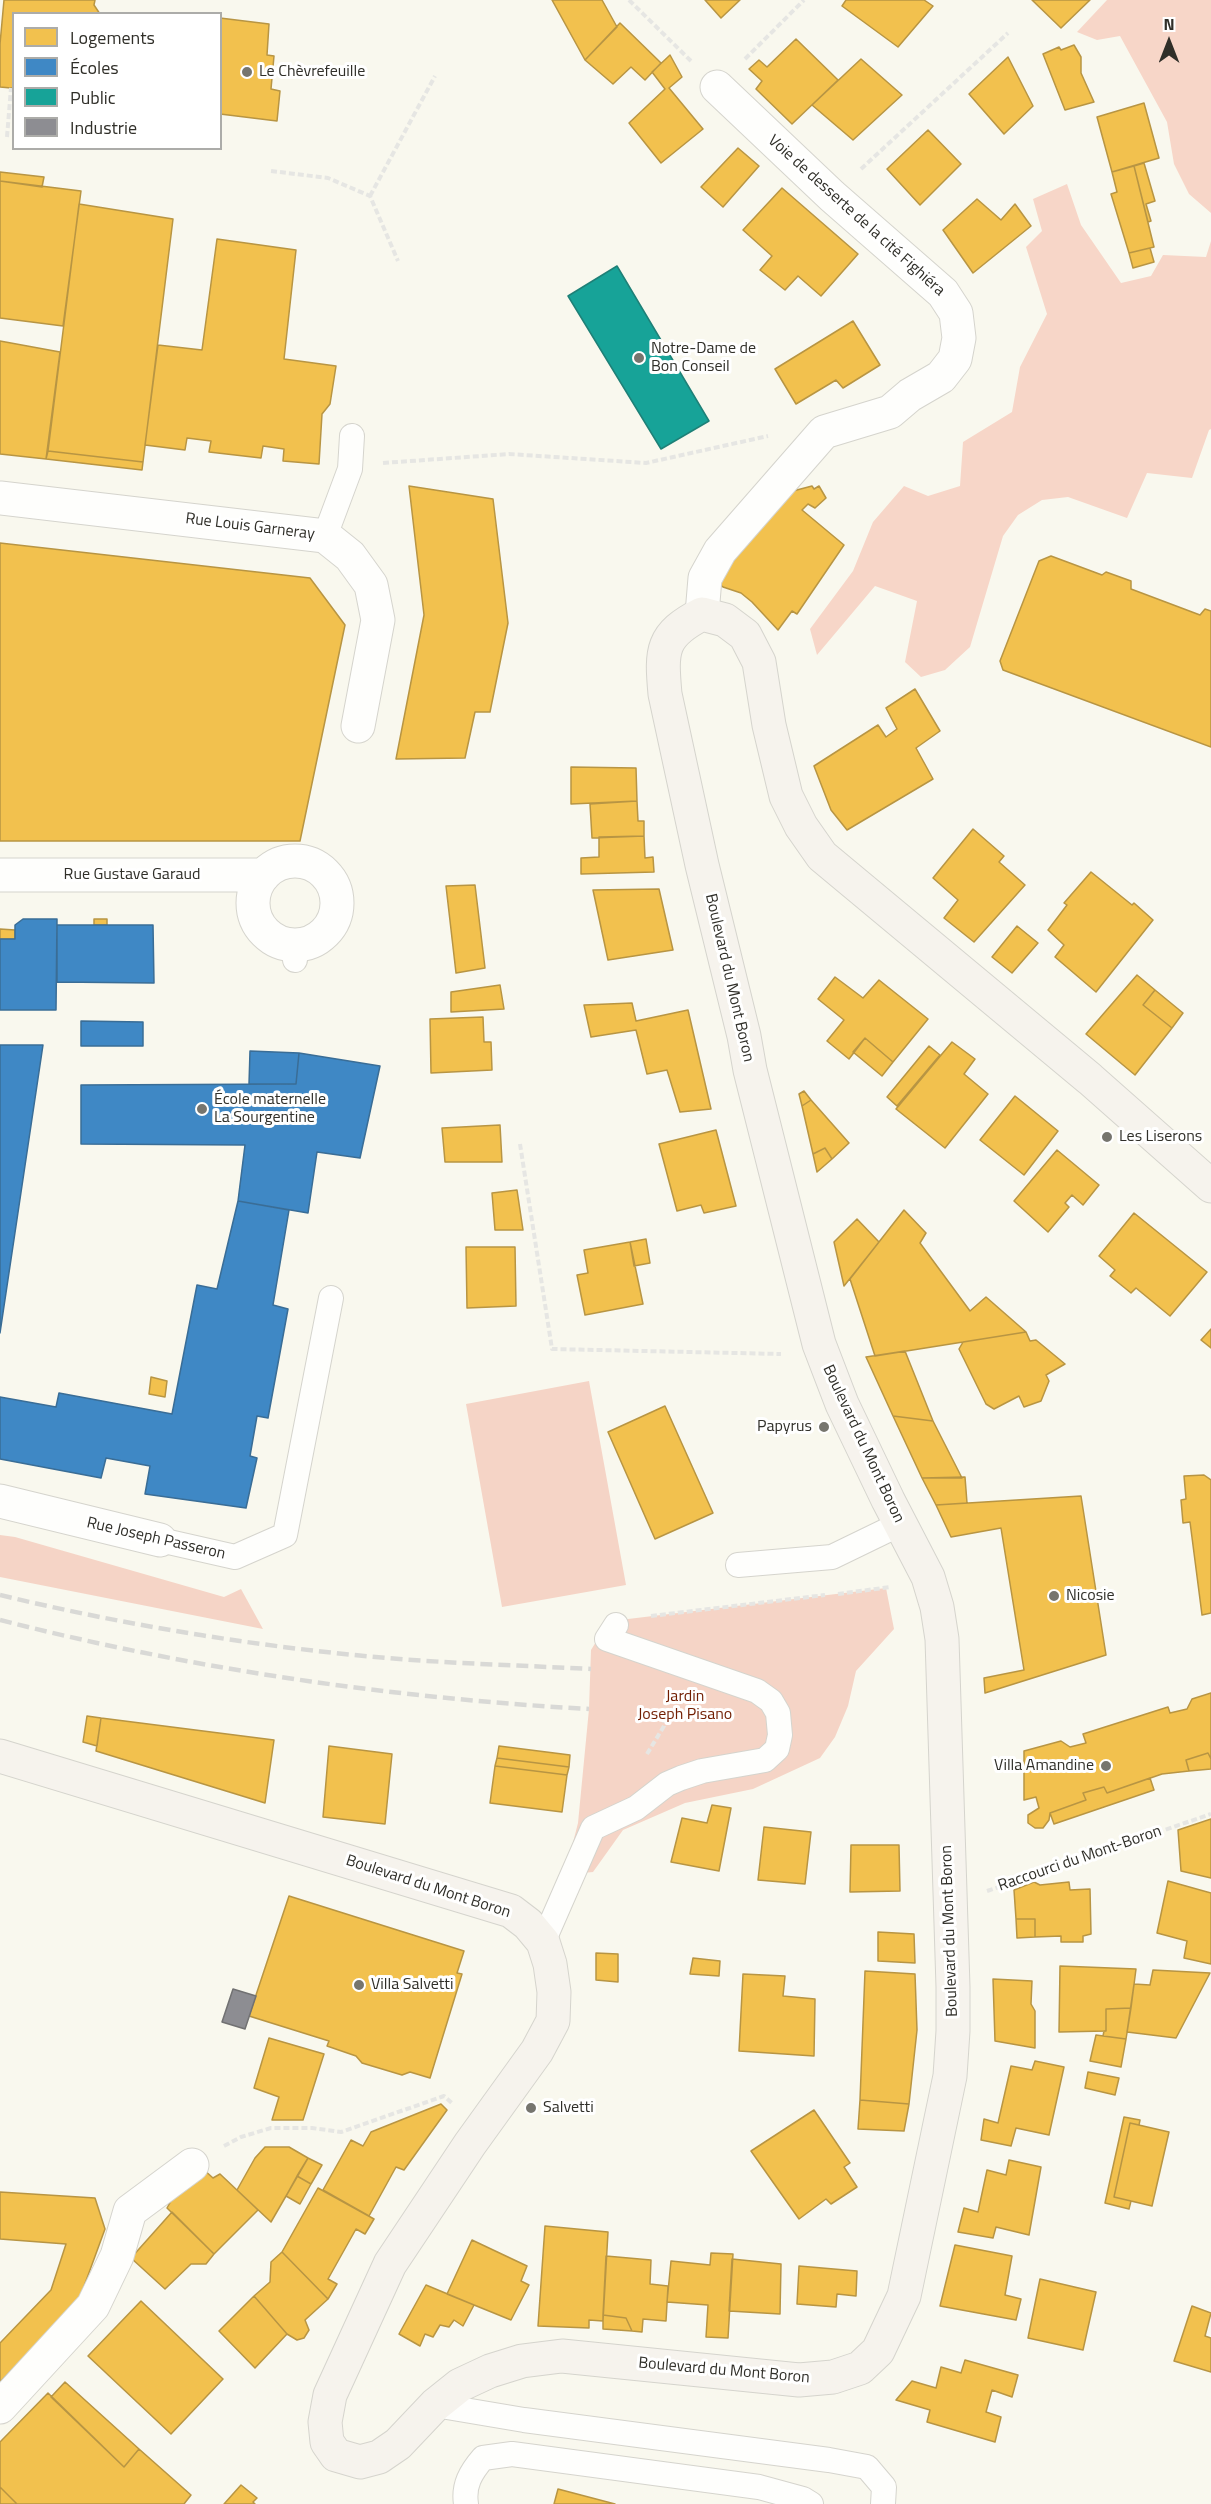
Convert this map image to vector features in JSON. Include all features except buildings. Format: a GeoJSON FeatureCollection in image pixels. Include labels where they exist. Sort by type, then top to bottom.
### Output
{"type":"FeatureCollection","features":[{"type":"Feature","properties":{"kind":"street","name":"Voie de desserte de la cité Fighiéra"},"geometry":{"type":"LineString","coordinates":[[702,614],[705,578],[720,550],[824,432],[890,412],[910,395],[941,377],[955,359],[959,338],[956,313],[943,293],[832,196],[717,87]]}},
{"type":"Feature","properties":{"kind":"street","name":"Rue Louis Garneray"},"geometry":{"type":"LineString","coordinates":[[0,498],[325,536],[350,556],[371,585],[378,620],[358,726]]}},
{"type":"Feature","properties":{"kind":"street"},"geometry":{"type":"LineString","coordinates":[[702,614],[725,620],[745,635],[759,662],[769,725],[786,796],[801,826],[822,856],[1090,1079],[1211,1186]]}},
{"type":"Feature","properties":{"kind":"street","name":"Boulevard du Mont Boron"},"geometry":{"type":"LineString","coordinates":[[0,1756],[511,1911],[528,1924],[543,1942],[550,1964],[554,1992],[553,2021],[537,2051],[470,2144],[390,2264],[330,2395],[325,2422],[327,2442],[336,2455],[360,2462],[379,2457],[398,2444],[435,2405],[460,2385],[490,2371],[522,2361],[562,2356],[799,2380],[833,2377],[860,2368],[878,2351],[904,2296],[950,2076],[953,2031],[942,1639],[937,1607],[928,1577],[842,1404],[819,1344],[750,1070],[665,694],[663,667],[667,640],[681,625],[702,614]]}},
{"type":"Feature","properties":{"kind":"street","name":"Rue Gustave Garaud"},"geometry":{"type":"LineString","coordinates":[[0,875],[264,875],[286,862],[299,861],[323,872],[336,893],[337,907],[333,920],[325,933],[295,952],[285,944],[271,938],[261,927],[255,915],[253,900],[257,886],[264,875]]}},
{"type":"Feature","properties":{"kind":"street","name":"Rue Joseph Passeron"},"geometry":{"type":"LineString","coordinates":[[0,1501],[160,1540]]}},
{"type":"Feature","properties":{"kind":"street"},"geometry":{"type":"LineString","coordinates":[[0,2407],[93,2306],[117,2256],[130,2211],[192,2164]]}},
{"type":"Feature","properties":{"kind":"lane"},"geometry":{"type":"LineString","coordinates":[[325,536],[350,469],[352,436]]}},
{"type":"Feature","properties":{"kind":"lane","name":"Rue Joseph Passeron"},"geometry":{"type":"LineString","coordinates":[[160,1540],[235,1557],[285,1535],[331,1298]]}},
{"type":"Feature","properties":{"kind":"lane"},"geometry":{"type":"LineString","coordinates":[[738,1565],[832,1557],[900,1524]]}},
{"type":"Feature","properties":{"kind":"lane"},"geometry":{"type":"LineString","coordinates":[[543,1942],[593,1827],[636,1808],[667,1784],[681,1778],[702,1771],[765,1760],[777,1749],[780,1735],[778,1713],[766,1696],[717,1676],[607,1639],[616,1625]]}},
{"type":"Feature","properties":{"kind":"lane"},"geometry":{"type":"LineString","coordinates":[[435,2405],[524,2420],[773,2452],[867,2467],[884,2487],[883,2504]]}},
{"type":"Feature","properties":{"kind":"lane"},"geometry":{"type":"LineString","coordinates":[[466,2504],[469,2475],[483,2458],[512,2454],[759,2487],[803,2499],[811,2504]]}},
{"type":"Feature","properties":{"kind":"path"},"geometry":{"type":"LineString","coordinates":[[629,0],[717,87],[804,0]]}},
{"type":"Feature","properties":{"kind":"path"},"geometry":{"type":"LineString","coordinates":[[832,196],[1008,33]]}},
{"type":"Feature","properties":{"kind":"path"},"geometry":{"type":"LineString","coordinates":[[370,196],[435,76]]}},
{"type":"Feature","properties":{"kind":"path"},"geometry":{"type":"LineString","coordinates":[[7,136],[11,88]]}},
{"type":"Feature","properties":{"kind":"path"},"geometry":{"type":"LineString","coordinates":[[271,171],[328,178],[370,196],[398,261]]}},
{"type":"Feature","properties":{"kind":"path"},"geometry":{"type":"LineString","coordinates":[[350,469],[378,464],[509,454],[646,463],[778,434]]}},
{"type":"Feature","properties":{"kind":"path"},"geometry":{"type":"LineString","coordinates":[[520,1144],[552,1349],[783,1354],[819,1344]]}},
{"type":"Feature","properties":{"kind":"path"},"geometry":{"type":"LineString","coordinates":[[616,1625],[628,1619],[885,1588],[928,1577]]}},
{"type":"Feature","properties":{"kind":"path"},"geometry":{"type":"LineString","coordinates":[[643,1759],[664,1726],[667,1701],[656,1656]]}},
{"type":"Feature","properties":{"kind":"path","name":"Raccourci du Mont-Boron"},"geometry":{"type":"LineString","coordinates":[[950,1904],[1211,1814]]}},
{"type":"Feature","properties":{"kind":"path"},"geometry":{"type":"LineString","coordinates":[[192,2164],[241,2137],[271,2127],[312,2128],[341,2132],[444,2096]]}},
{"type":"Feature","properties":{"kind":"green space"},"geometry":{"type":"Polygon","coordinates":[[[589,1381],[626,1585],[502,1607],[466,1404],[589,1381]]]}},
{"type":"Feature","properties":{"kind":"green space"},"geometry":{"type":"Polygon","coordinates":[[[0,1535],[15,1537],[224,1597],[241,1589],[263,1629],[0,1577],[0,1535]]]}},
{"type":"Feature","properties":{"kind":"green space","name":"Jardin Joseph Pisano"},"geometry":{"type":"Polygon","coordinates":[[[886,1588],[894,1629],[856,1671],[848,1706],[835,1737],[820,1758],[753,1789],[685,1803],[623,1830],[593,1872],[572,1874],[567,1866],[578,1823],[589,1709],[591,1650],[602,1632],[628,1619],[886,1588]]]}},
{"type":"Feature","properties":{"kind":"shaded area"},"geometry":{"type":"Polygon","coordinates":[[[1107,0],[1211,0],[1211,213],[1189,194],[1174,164],[1167,122],[1120,36],[1097,40],[1077,32],[1107,0]]]}},
{"type":"Feature","properties":{"kind":"shaded area"},"geometry":{"type":"Polygon","coordinates":[[[1067,184],[1081,225],[1121,283],[1151,276],[1163,255],[1206,257],[1211,241],[1211,429],[1192,478],[1147,473],[1127,518],[1068,497],[1042,500],[1018,515],[1003,536],[970,647],[945,670],[921,677],[905,662],[917,601],[875,586],[817,655],[810,629],[853,571],[873,522],[904,486],[928,496],[960,486],[963,442],[1012,412],[1020,367],[1047,314],[1026,247],[1042,231],[1033,199],[1067,184]]]}},
{"type":"Feature","properties":{"kind":"railway"},"geometry":{"type":"LineString","coordinates":[[0,1595],[132,1623],[309,1650],[472,1664],[591,1669]]}},
{"type":"Feature","properties":{"kind":"railway"},"geometry":{"type":"LineString","coordinates":[[0,1620],[145,1653],[292,1679],[440,1697],[589,1709]]}},
{"type":"Feature","properties":{"kind":"place","name":"Le Chèvrefeuille"},"geometry":{"type":"Point","coordinates":[247,72]}},
{"type":"Feature","properties":{"kind":"place","name":"Notre-Dame de Bon Conseil"},"geometry":{"type":"Point","coordinates":[639,358]}},
{"type":"Feature","properties":{"kind":"place","name":"École maternelle La Sourgentine"},"geometry":{"type":"Point","coordinates":[202,1109]}},
{"type":"Feature","properties":{"kind":"place","name":"Les Liserons"},"geometry":{"type":"Point","coordinates":[1107,1137]}},
{"type":"Feature","properties":{"kind":"place","name":"Papyrus"},"geometry":{"type":"Point","coordinates":[824,1427]}},
{"type":"Feature","properties":{"kind":"place","name":"Nicosie"},"geometry":{"type":"Point","coordinates":[1054,1596]}},
{"type":"Feature","properties":{"kind":"place","name":"Villa Amandine"},"geometry":{"type":"Point","coordinates":[1106,1766]}},
{"type":"Feature","properties":{"kind":"place","name":"Villa Salvetti"},"geometry":{"type":"Point","coordinates":[359,1985]}},
{"type":"Feature","properties":{"kind":"place","name":"Salvetti"},"geometry":{"type":"Point","coordinates":[531,2108]}}]}
